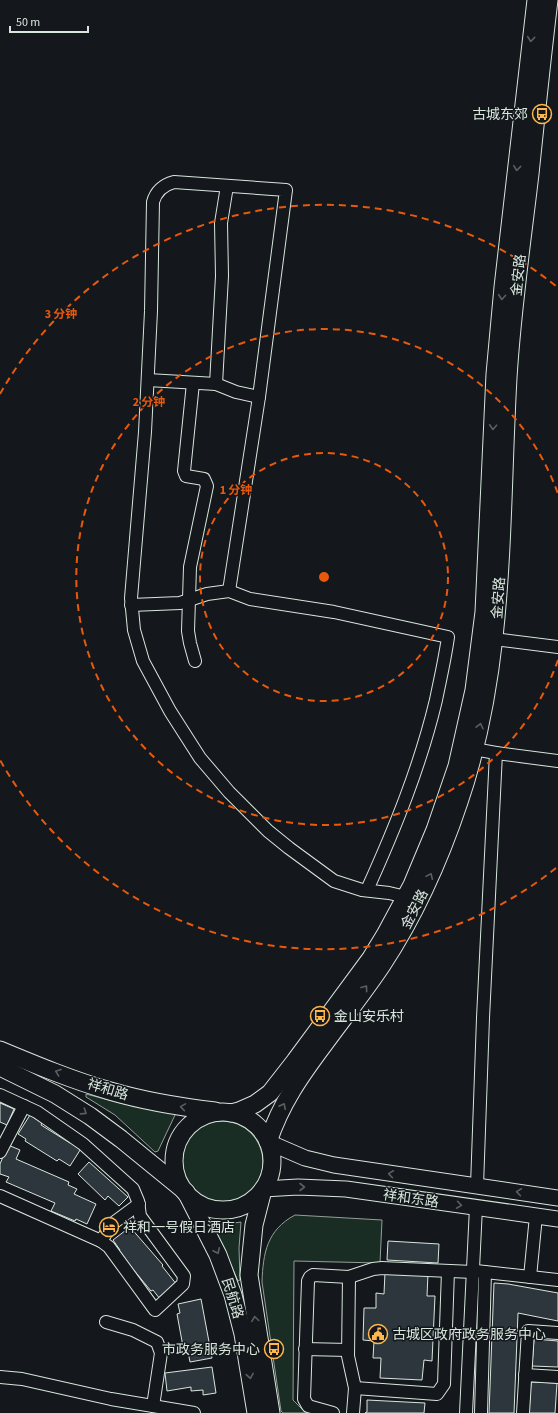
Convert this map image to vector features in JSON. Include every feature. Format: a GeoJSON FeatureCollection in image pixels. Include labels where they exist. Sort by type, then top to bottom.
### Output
{"type":"FeatureCollection","features":[{"type":"Feature","properties":{"kind":"highway","name":"金安路"},"geometry":{"type":"LineString","coordinates":[[226,1112],[239,1111],[255,1104],[270,1093],[371,958],[406,897],[432,837],[456,766],[469,716],[480,651],[486,573],[495,374],[507,251],[536,0]]}},
{"type":"Feature","properties":{"kind":"highway","name":"金安路"},"geometry":{"type":"LineString","coordinates":[[268,1142],[277,1116],[295,1084],[381,966],[410,917],[424,890],[447,834],[459,802],[474,749],[487,693],[494,639],[500,574],[508,375],[549,0]]}},
{"type":"Feature","properties":{"kind":"highway","name":"祥和路"},"geometry":{"type":"LineString","coordinates":[[0,1050],[36,1065],[109,1090],[165,1104],[226,1112]]}},
{"type":"Feature","properties":{"kind":"highway","name":"祥和路"},"geometry":{"type":"LineString","coordinates":[[0,1067],[55,1094],[90,1116],[121,1139],[186,1192]]}},
{"type":"Feature","properties":{"kind":"highway"},"geometry":{"type":"LineString","coordinates":[[226,1112],[248,1119],[262,1131],[268,1142],[272,1156],[272,1165],[269,1178],[263,1189],[247,1204],[226,1210],[208,1207],[192,1198],[186,1192],[177,1176],[175,1168],[175,1154],[178,1141],[189,1126],[196,1120],[212,1113],[226,1112]]}},
{"type":"Feature","properties":{"kind":"highway","name":"民航路"},"geometry":{"type":"LineString","coordinates":[[263,1189],[254,1225],[249,1275],[271,1413]]}},
{"type":"Feature","properties":{"kind":"highway","name":"民航路"},"geometry":{"type":"LineString","coordinates":[[186,1192],[218,1255],[234,1295],[243,1334],[256,1413]]}},
{"type":"Feature","properties":{"kind":"main road","name":"祥和东路"},"geometry":{"type":"LineString","coordinates":[[268,1142],[305,1158],[334,1166],[558,1198]]}},
{"type":"Feature","properties":{"kind":"main road","name":"祥和东路"},"geometry":{"type":"LineString","coordinates":[[263,1189],[298,1187],[346,1189],[558,1219]]}},
{"type":"Feature","properties":{"kind":"street"},"geometry":{"type":"LineString","coordinates":[[229,591],[259,397],[286,190],[174,182],[163,186],[156,193],[153,202],[148,380],[131,605],[134,630],[143,661],[156,687],[200,758],[214,776],[248,812],[289,848],[334,880],[347,886],[389,892],[406,897]]}},
{"type":"Feature","properties":{"kind":"street"},"geometry":{"type":"LineString","coordinates":[[216,384],[222,276],[221,223],[227,186]]}},
{"type":"Feature","properties":{"kind":"street"},"geometry":{"type":"LineString","coordinates":[[148,380],[216,384],[236,392],[259,397]]}},
{"type":"Feature","properties":{"kind":"street"},"geometry":{"type":"LineString","coordinates":[[193,383],[184,471],[186,476],[204,479],[207,486],[190,567],[188,631],[195,661]]}},
{"type":"Feature","properties":{"kind":"street"},"geometry":{"type":"LineString","coordinates":[[131,605],[180,603],[207,594],[229,591],[250,599],[334,612],[448,637],[438,691],[416,772],[399,818],[367,890]]}},
{"type":"Feature","properties":{"kind":"street"},"geometry":{"type":"LineString","coordinates":[[494,639],[558,646]]}},
{"type":"Feature","properties":{"kind":"street"},"geometry":{"type":"LineString","coordinates":[[474,749],[558,761]]}},
{"type":"Feature","properties":{"kind":"street"},"geometry":{"type":"LineString","coordinates":[[477,1186],[483,1018],[496,752]]}},
{"type":"Feature","properties":{"kind":"street"},"geometry":{"type":"LineString","coordinates":[[0,1096],[37,1112],[83,1144],[133,1189],[139,1204],[140,1216],[184,1276],[184,1281],[181,1287],[155,1310],[109,1247],[101,1241],[0,1196]]}},
{"type":"Feature","properties":{"kind":"street"},"geometry":{"type":"LineString","coordinates":[[0,1152],[24,1106]]}},
{"type":"Feature","properties":{"kind":"street"},"geometry":{"type":"LineString","coordinates":[[101,1241],[112,1224],[139,1204]]}},
{"type":"Feature","properties":{"kind":"street"},"geometry":{"type":"LineString","coordinates":[[476,1207],[481,1413]]}},
{"type":"Feature","properties":{"kind":"street"},"geometry":{"type":"LineString","coordinates":[[530,1277],[536,1216]]}},
{"type":"Feature","properties":{"kind":"street"},"geometry":{"type":"LineString","coordinates":[[333,1413],[308,1406],[304,1399],[308,1281],[313,1275],[349,1277],[373,1269],[382,1268],[477,1272],[558,1280]]}},
{"type":"Feature","properties":{"kind":"street"},"geometry":{"type":"LineString","coordinates":[[355,1388],[437,1394],[444,1384],[448,1271]]}},
{"type":"Feature","properties":{"kind":"street"},"geometry":{"type":"LineString","coordinates":[[466,1413],[477,1272]]}},
{"type":"Feature","properties":{"kind":"street"},"geometry":{"type":"LineString","coordinates":[[349,1277],[348,1356],[355,1388],[353,1413]]}},
{"type":"Feature","properties":{"kind":"street"},"geometry":{"type":"LineString","coordinates":[[106,1322],[133,1330],[157,1342],[159,1345],[161,1353],[153,1406]]}},
{"type":"Feature","properties":{"kind":"street"},"geometry":{"type":"LineString","coordinates":[[524,1413],[528,1331],[558,1333]]}},
{"type":"Feature","properties":{"kind":"street"},"geometry":{"type":"LineString","coordinates":[[305,1349],[348,1350]]}},
{"type":"Feature","properties":{"kind":"street"},"geometry":{"type":"LineString","coordinates":[[526,1375],[558,1377]]}},
{"type":"Feature","properties":{"kind":"street"},"geometry":{"type":"LineString","coordinates":[[0,1377],[22,1380],[111,1399],[194,1413]]}},
{"type":"Feature","properties":{"kind":"green space"},"geometry":{"type":"Polygon","coordinates":[[[86,1094],[124,1104],[173,1113],[175,1115],[158,1151],[155,1152],[115,1115],[86,1097],[86,1094]]]}},
{"type":"Feature","properties":{"kind":"green space"},"geometry":{"type":"Polygon","coordinates":[[[222,1121],[238,1124],[251,1133],[260,1146],[263,1162],[260,1178],[251,1191],[238,1200],[222,1203],[206,1200],[193,1191],[184,1178],[181,1162],[184,1146],[193,1133],[206,1124],[222,1121]]]}},
{"type":"Feature","properties":{"kind":"green space"},"geometry":{"type":"Polygon","coordinates":[[[295,1215],[382,1220],[380,1263],[294,1261],[293,1400],[304,1411],[313,1413],[283,1413],[281,1411],[262,1282],[265,1252],[268,1243],[278,1228],[295,1215]]]}},
{"type":"Feature","properties":{"kind":"green space"},"geometry":{"type":"Polygon","coordinates":[[[241,1222],[239,1248],[240,1280],[238,1281],[225,1251],[212,1228],[213,1226],[241,1222]]]}},
{"type":"Feature","properties":{"kind":"building"},"geometry":{"type":"Polygon","coordinates":[[[0,1103],[14,1109],[7,1125],[0,1122],[0,1103]]]}},
{"type":"Feature","properties":{"kind":"building"},"geometry":{"type":"Polygon","coordinates":[[[30,1115],[42,1123],[41,1125],[70,1143],[71,1141],[82,1147],[70,1166],[59,1159],[57,1161],[25,1141],[26,1139],[18,1134],[30,1115]]]}},
{"type":"Feature","properties":{"kind":"building"},"geometry":{"type":"Polygon","coordinates":[[[8,1145],[20,1150],[16,1159],[69,1182],[68,1185],[77,1189],[74,1194],[96,1204],[87,1224],[76,1219],[75,1221],[51,1211],[55,1203],[6,1182],[9,1177],[0,1174],[0,1164],[8,1145]]]}},
{"type":"Feature","properties":{"kind":"building"},"geometry":{"type":"Polygon","coordinates":[[[89,1162],[128,1197],[119,1206],[108,1196],[105,1200],[78,1174],[89,1162]]]}},
{"type":"Feature","properties":{"kind":"building"},"geometry":{"type":"Polygon","coordinates":[[[130,1227],[163,1265],[162,1266],[177,1285],[160,1299],[153,1290],[151,1291],[118,1251],[120,1250],[113,1240],[130,1227]]]}},
{"type":"Feature","properties":{"kind":"building"},"geometry":{"type":"Polygon","coordinates":[[[388,1241],[439,1244],[438,1263],[387,1260],[388,1241]]]}},
{"type":"Feature","properties":{"kind":"building"},"geometry":{"type":"Polygon","coordinates":[[[385,1272],[428,1274],[427,1296],[435,1296],[432,1361],[424,1360],[422,1380],[380,1378],[381,1358],[373,1358],[374,1341],[363,1340],[364,1308],[376,1308],[376,1293],[384,1294],[385,1272]]]}},
{"type":"Feature","properties":{"kind":"building"},"geometry":{"type":"Polygon","coordinates":[[[494,1283],[558,1293],[558,1321],[518,1313],[514,1413],[489,1413],[494,1283]]]}},
{"type":"Feature","properties":{"kind":"building"},"geometry":{"type":"Polygon","coordinates":[[[201,1299],[212,1358],[190,1362],[188,1352],[184,1352],[177,1314],[180,1313],[178,1304],[201,1299]]]}},
{"type":"Feature","properties":{"kind":"building"},"geometry":{"type":"Polygon","coordinates":[[[534,1339],[558,1341],[558,1367],[532,1366],[534,1339]]]}},
{"type":"Feature","properties":{"kind":"building"},"geometry":{"type":"Polygon","coordinates":[[[212,1367],[216,1393],[203,1395],[203,1390],[191,1391],[191,1387],[167,1391],[165,1373],[212,1367]]]}},
{"type":"Feature","properties":{"kind":"building"},"geometry":{"type":"Polygon","coordinates":[[[531,1382],[557,1383],[555,1413],[529,1413],[531,1382]]]}},
{"type":"Feature","properties":{"kind":"building"},"geometry":{"type":"Polygon","coordinates":[[[367,1400],[425,1403],[424,1413],[365,1413],[367,1412],[367,1400]]]}},
{"type":"Feature","properties":{"kind":"place","name":"古城东郊"},"geometry":{"type":"Point","coordinates":[542,114]}},
{"type":"Feature","properties":{"kind":"place","name":"金山安乐村"},"geometry":{"type":"Point","coordinates":[320,1016]}},
{"type":"Feature","properties":{"kind":"place","name":"祥和一号假日酒店"},"geometry":{"type":"Point","coordinates":[109,1227]}},
{"type":"Feature","properties":{"kind":"place","name":"古城区政府政务服务中心"},"geometry":{"type":"Point","coordinates":[378,1334]}},
{"type":"Feature","properties":{"kind":"place","name":"市政务服务中心"},"geometry":{"type":"Point","coordinates":[274,1349]}}]}
